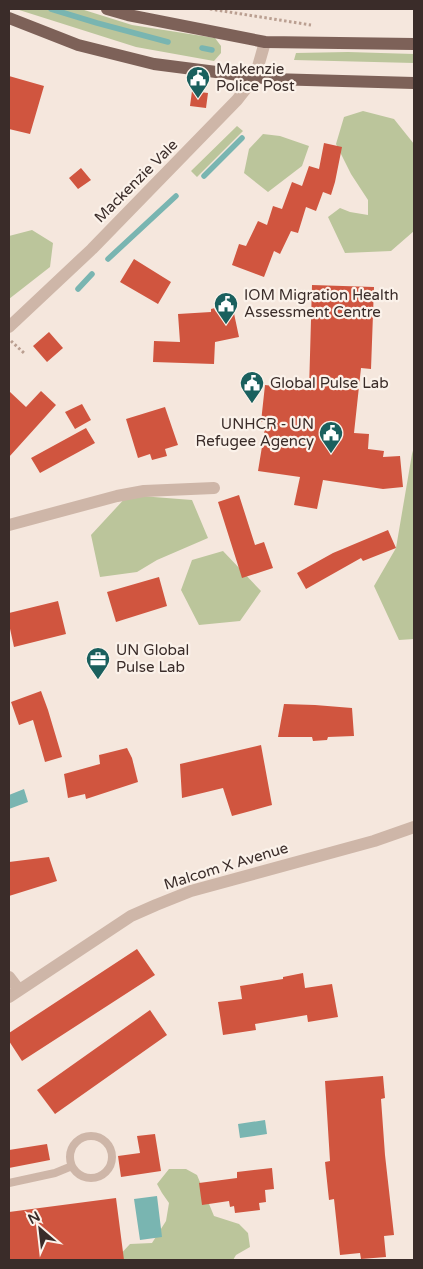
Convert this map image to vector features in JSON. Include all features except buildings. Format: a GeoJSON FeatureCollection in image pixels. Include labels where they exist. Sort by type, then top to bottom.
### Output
{"type":"FeatureCollection","features":[{"type":"Feature","properties":{"kind":"main road"},"geometry":{"type":"LineString","coordinates":[[107,9],[128,15],[265,42],[414,44]]}},
{"type":"Feature","properties":{"kind":"main road"},"geometry":{"type":"LineString","coordinates":[[9,18],[78,45],[154,64],[255,77],[414,83]]}},
{"type":"Feature","properties":{"kind":"street","name":"Mackenzie Vale"},"geometry":{"type":"LineString","coordinates":[[9,327],[74,267],[237,100],[255,77],[265,42]]}},
{"type":"Feature","properties":{"kind":"street"},"geometry":{"type":"LineString","coordinates":[[9,525],[117,496],[144,491],[214,488]]}},
{"type":"Feature","properties":{"kind":"street","name":"Malcom X Avenue"},"geometry":{"type":"LineString","coordinates":[[14,994],[132,916],[182,894],[234,878],[374,841],[414,827]]}},
{"type":"Feature","properties":{"kind":"street"},"geometry":{"type":"LineString","coordinates":[[9,976],[14,994]]}},
{"type":"Feature","properties":{"kind":"lane"},"geometry":{"type":"LineString","coordinates":[[93,1135],[107,1141],[111,1147],[113,1154],[112,1162],[104,1174],[89,1178],[76,1172],[72,1166],[70,1151],[79,1139],[93,1135]]}},
{"type":"Feature","properties":{"kind":"lane"},"geometry":{"type":"LineString","coordinates":[[9,1183],[55,1173],[72,1166]]}},
{"type":"Feature","properties":{"kind":"path"},"geometry":{"type":"LineString","coordinates":[[210,9],[318,26]]}},
{"type":"Feature","properties":{"kind":"path"},"geometry":{"type":"LineString","coordinates":[[9,339],[24,353]]}},
{"type":"Feature","properties":{"kind":"green space"},"geometry":{"type":"Polygon","coordinates":[[[16,9],[81,9],[132,25],[215,38],[221,46],[221,53],[214,61],[136,47],[16,9]]]}},
{"type":"Feature","properties":{"kind":"green space"},"geometry":{"type":"Polygon","coordinates":[[[296,53],[414,54],[414,63],[294,60],[296,53]]]}},
{"type":"Feature","properties":{"kind":"green space"},"geometry":{"type":"Polygon","coordinates":[[[363,111],[394,119],[414,144],[414,231],[391,251],[345,253],[328,217],[340,208],[368,215],[368,200],[351,174],[336,144],[344,117],[363,111]]]}},
{"type":"Feature","properties":{"kind":"green space"},"geometry":{"type":"Polygon","coordinates":[[[237,126],[243,131],[197,177],[191,171],[237,126]]]}},
{"type":"Feature","properties":{"kind":"green space"},"geometry":{"type":"Polygon","coordinates":[[[263,134],[280,136],[309,146],[302,166],[268,192],[244,173],[249,149],[263,134]]]}},
{"type":"Feature","properties":{"kind":"green space"},"geometry":{"type":"Polygon","coordinates":[[[32,230],[53,243],[50,267],[9,299],[9,236],[32,230]]]}},
{"type":"Feature","properties":{"kind":"green space"},"geometry":{"type":"Polygon","coordinates":[[[414,447],[414,639],[399,640],[374,586],[396,548],[414,447]]]}},
{"type":"Feature","properties":{"kind":"green space"},"geometry":{"type":"Polygon","coordinates":[[[128,495],[192,500],[208,538],[157,560],[137,572],[100,577],[91,535],[128,495]]]}},
{"type":"Feature","properties":{"kind":"green space"},"geometry":{"type":"Polygon","coordinates":[[[223,551],[261,591],[240,621],[199,625],[181,590],[192,560],[223,551]]]}},
{"type":"Feature","properties":{"kind":"green space"},"geometry":{"type":"Polygon","coordinates":[[[169,1169],[186,1169],[197,1175],[214,1216],[239,1224],[248,1233],[250,1247],[236,1255],[233,1260],[118,1260],[117,1258],[130,1244],[152,1243],[166,1221],[169,1203],[157,1184],[169,1169]]]}},
{"type":"Feature","properties":{"kind":"water"},"geometry":{"type":"Polygon","coordinates":[[[24,789],[28,802],[9,809],[9,795],[24,789]]]}},
{"type":"Feature","properties":{"kind":"water"},"geometry":{"type":"Polygon","coordinates":[[[265,1120],[267,1134],[240,1138],[238,1124],[265,1120]]]}},
{"type":"Feature","properties":{"kind":"water"},"geometry":{"type":"Polygon","coordinates":[[[157,1196],[162,1237],[140,1240],[134,1199],[157,1196]]]}},
{"type":"Feature","properties":{"kind":"waterway"},"geometry":{"type":"LineString","coordinates":[[51,9],[168,42]]}},
{"type":"Feature","properties":{"kind":"waterway"},"geometry":{"type":"LineString","coordinates":[[202,48],[212,50]]}},
{"type":"Feature","properties":{"kind":"waterway"},"geometry":{"type":"LineString","coordinates":[[204,176],[242,138]]}},
{"type":"Feature","properties":{"kind":"waterway"},"geometry":{"type":"LineString","coordinates":[[108,259],[176,196]]}},
{"type":"Feature","properties":{"kind":"waterway"},"geometry":{"type":"LineString","coordinates":[[78,289],[92,274]]}},
{"type":"Feature","properties":{"kind":"place","name":"Makenzie Police Post"},"geometry":{"type":"Point","coordinates":[198,99]}},
{"type":"Feature","properties":{"kind":"place","name":"IOM Migration Health Assessment Centre"},"geometry":{"type":"Point","coordinates":[226,325]}},
{"type":"Feature","properties":{"kind":"place","name":"Global Pulse Lab"},"geometry":{"type":"Point","coordinates":[252,404]}},
{"type":"Feature","properties":{"kind":"place","name":"UNHCR - UN Refugee Agency"},"geometry":{"type":"Point","coordinates":[331,454]}},
{"type":"Feature","properties":{"kind":"place","name":"UN Global Pulse Lab"},"geometry":{"type":"Point","coordinates":[98,680]}}]}
